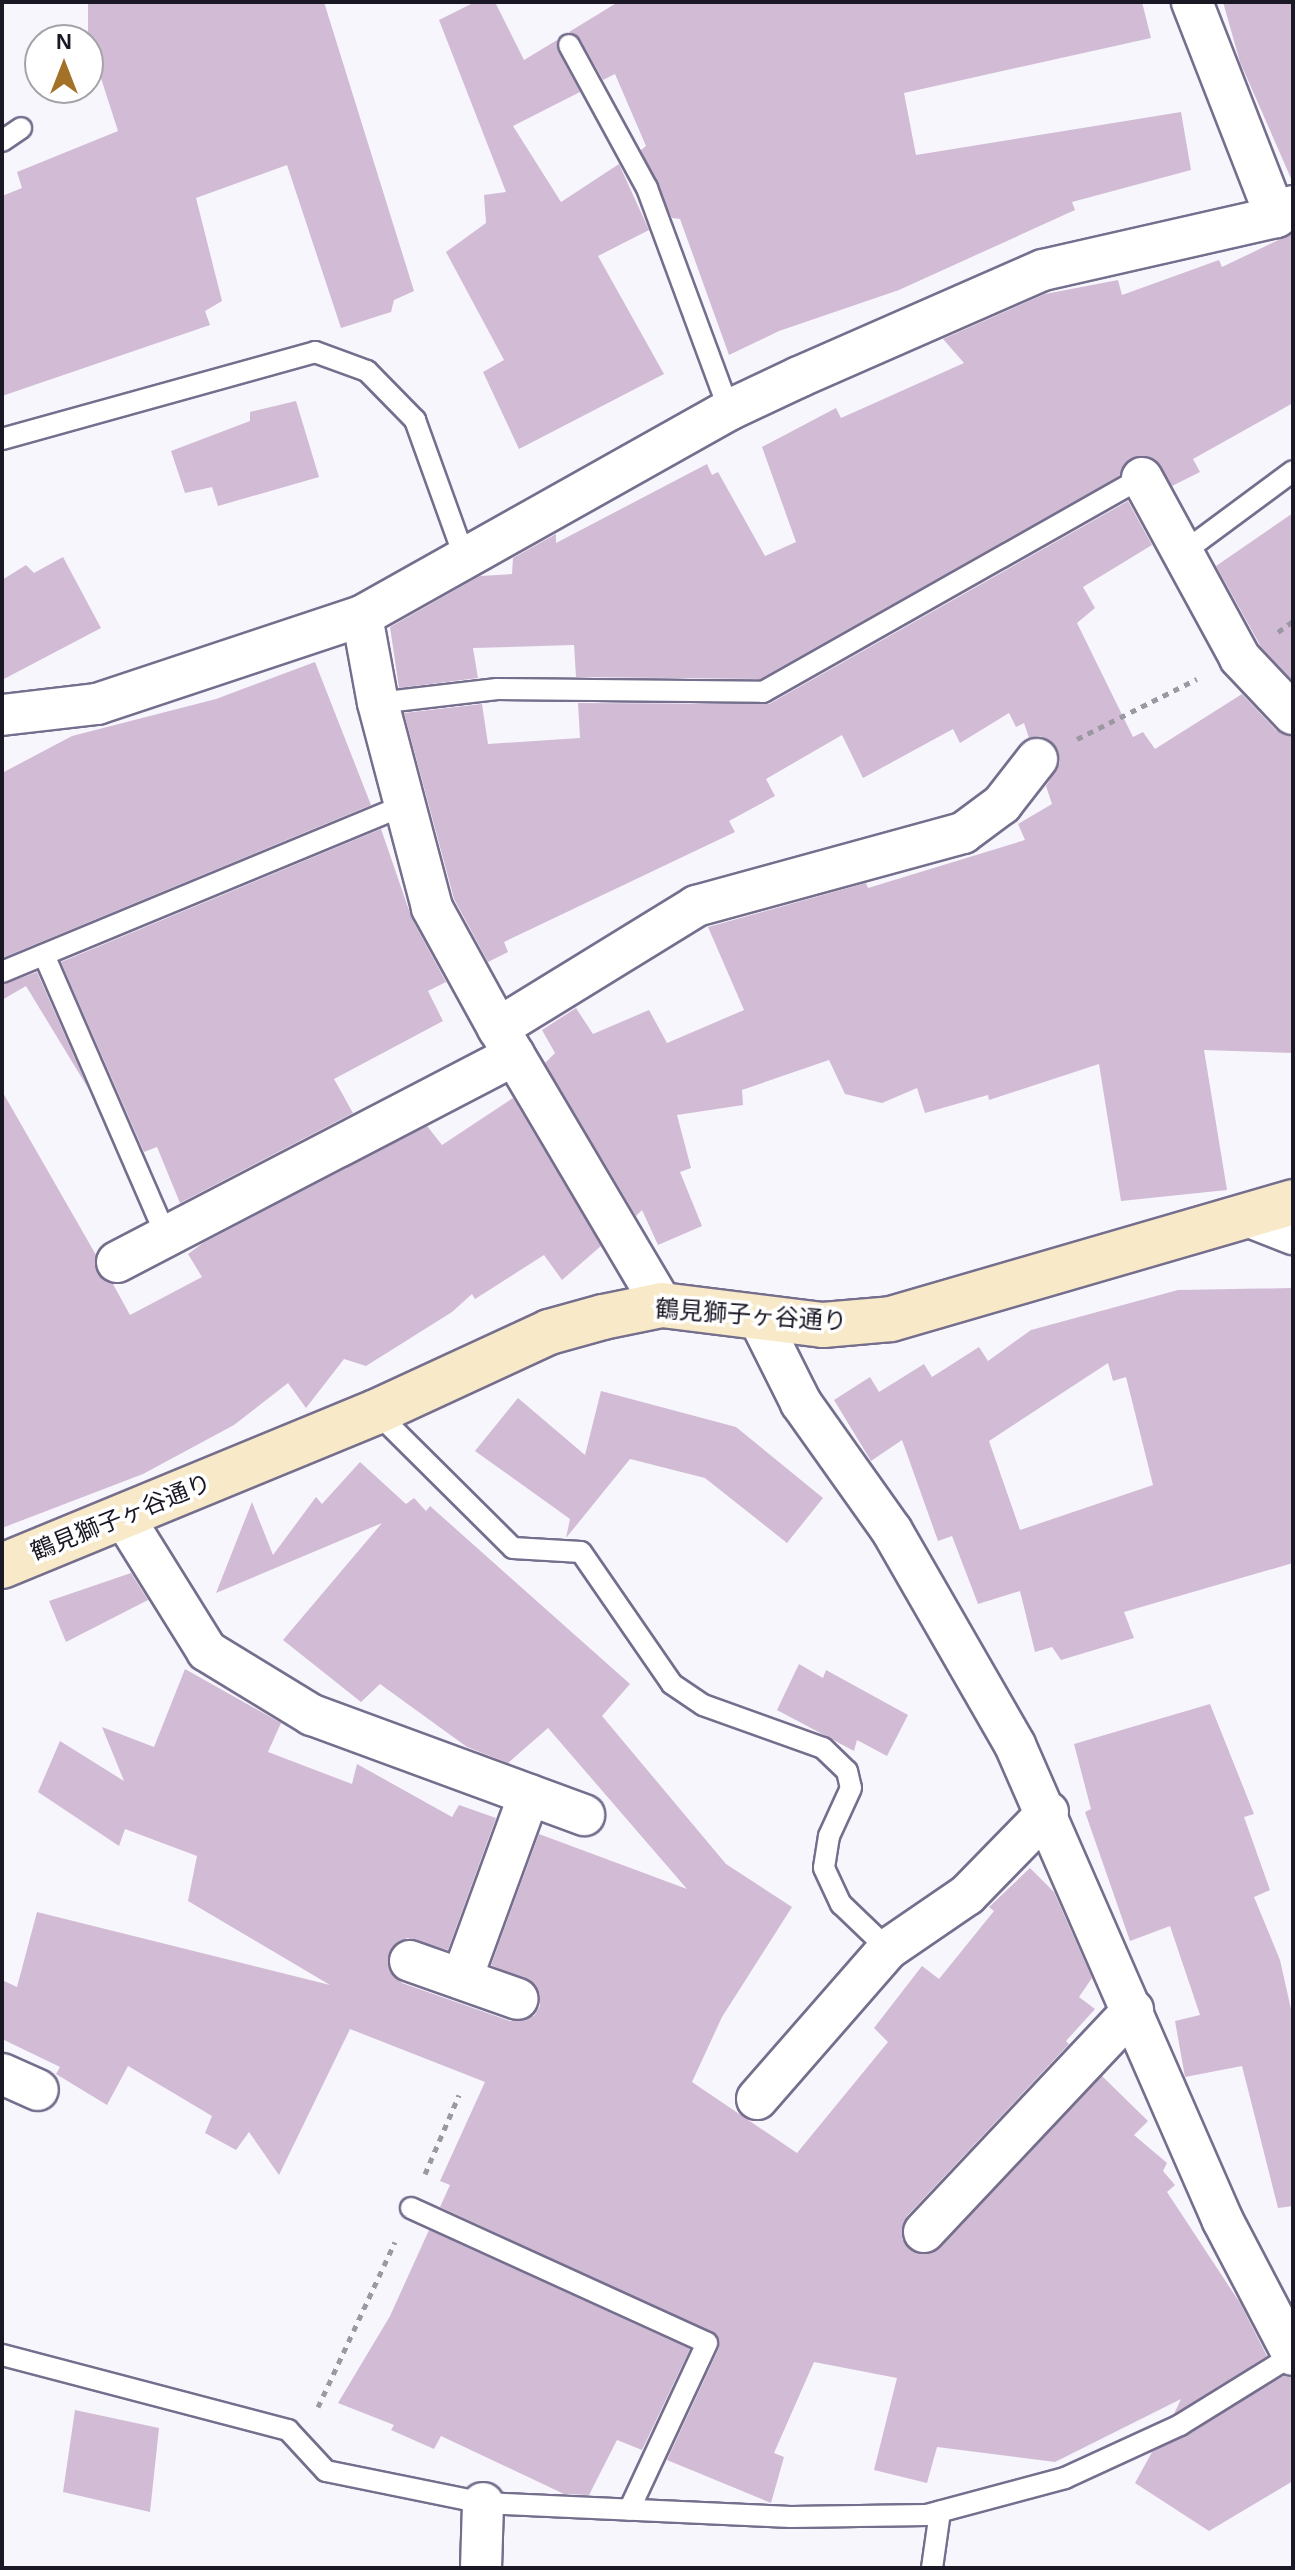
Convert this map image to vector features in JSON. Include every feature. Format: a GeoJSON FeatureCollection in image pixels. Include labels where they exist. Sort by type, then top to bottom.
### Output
{"type":"FeatureCollection","features":[{"type":"Feature","properties":{"kind":"main road","name":"鶴見獅子ヶ谷通り"},"geometry":{"type":"LineString","coordinates":[[2,1566],[376,1412],[549,1332],[662,1305],[823,1325],[891,1319],[1252,1218],[1293,1202]]}},
{"type":"Feature","properties":{"kind":"street"},"geometry":{"type":"LineString","coordinates":[[2,715],[97,704],[362,616],[729,410],[1043,270],[1285,211],[1192,2]]}},
{"type":"Feature","properties":{"kind":"street"},"geometry":{"type":"LineString","coordinates":[[1142,478],[1185,551],[1240,658],[1293,714]]}},
{"type":"Feature","properties":{"kind":"street"},"geometry":{"type":"LineString","coordinates":[[362,616],[378,703],[432,908],[506,1041],[662,1305]]}},
{"type":"Feature","properties":{"kind":"street"},"geometry":{"type":"LineString","coordinates":[[117,1262],[506,1041],[696,906],[963,833],[1002,804],[1037,759]]}},
{"type":"Feature","properties":{"kind":"street"},"geometry":{"type":"LineString","coordinates":[[1252,1218],[1293,1234]]}},
{"type":"Feature","properties":{"kind":"street"},"geometry":{"type":"LineString","coordinates":[[758,1317],[801,1403],[892,1531],[1048,1812],[1223,2221],[1293,2355]]}},
{"type":"Feature","properties":{"kind":"street"},"geometry":{"type":"LineString","coordinates":[[123,1516],[207,1651],[312,1715],[584,1815]]}},
{"type":"Feature","properties":{"kind":"street"},"geometry":{"type":"LineString","coordinates":[[462,1978],[529,1795]]}},
{"type":"Feature","properties":{"kind":"street"},"geometry":{"type":"LineString","coordinates":[[757,2099],[888,1949],[967,1895],[1048,1812]]}},
{"type":"Feature","properties":{"kind":"street"},"geometry":{"type":"LineString","coordinates":[[410,1961],[518,1999]]}},
{"type":"Feature","properties":{"kind":"street"},"geometry":{"type":"LineString","coordinates":[[924,2232],[1133,2010]]}},
{"type":"Feature","properties":{"kind":"street"},"geometry":{"type":"LineString","coordinates":[[2,2074],[38,2090]]}},
{"type":"Feature","properties":{"kind":"street"},"geometry":{"type":"LineString","coordinates":[[481,2568],[483,2503]]}},
{"type":"Feature","properties":{"kind":"lane"},"geometry":{"type":"LineString","coordinates":[[569,45],[647,188],[729,410]]}},
{"type":"Feature","properties":{"kind":"lane"},"geometry":{"type":"LineString","coordinates":[[2,141],[21,128]]}},
{"type":"Feature","properties":{"kind":"lane"},"geometry":{"type":"LineString","coordinates":[[2,439],[315,352],[367,371],[415,420],[465,559]]}},
{"type":"Feature","properties":{"kind":"lane"},"geometry":{"type":"LineString","coordinates":[[1185,551],[1293,471]]}},
{"type":"Feature","properties":{"kind":"lane"},"geometry":{"type":"LineString","coordinates":[[378,703],[497,689],[763,692],[1142,478]]}},
{"type":"Feature","properties":{"kind":"lane"},"geometry":{"type":"LineString","coordinates":[[2,972],[405,805]]}},
{"type":"Feature","properties":{"kind":"lane"},"geometry":{"type":"LineString","coordinates":[[44,955],[166,1236]]}},
{"type":"Feature","properties":{"kind":"lane"},"geometry":{"type":"LineString","coordinates":[[376,1412],[513,1548],[581,1552],[672,1684],[703,1705],[823,1748],[847,1771],[851,1788],[829,1836],[824,1868],[841,1904],[888,1949]]}},
{"type":"Feature","properties":{"kind":"lane"},"geometry":{"type":"LineString","coordinates":[[411,2208],[707,2343],[629,2510]]}},
{"type":"Feature","properties":{"kind":"lane"},"geometry":{"type":"LineString","coordinates":[[2,2355],[288,2430],[326,2471],[483,2503],[791,2517],[940,2512],[1065,2478],[1180,2425],[1293,2355]]}},
{"type":"Feature","properties":{"kind":"lane"},"geometry":{"type":"LineString","coordinates":[[932,2568],[940,2512]]}},
{"type":"Feature","properties":{"kind":"path"},"geometry":{"type":"LineString","coordinates":[[1037,759],[1240,658]]}},
{"type":"Feature","properties":{"kind":"path"},"geometry":{"type":"LineString","coordinates":[[300,2444],[411,2208],[459,2095]]}},
{"type":"Feature","properties":{"kind":"building"},"geometry":{"type":"Polygon","coordinates":[[[88,2],[324,2],[414,291],[394,300],[391,312],[341,328],[287,165],[196,198],[222,301],[205,311],[210,325],[2,396],[2,196],[22,188],[17,172],[118,131],[104,88],[104,24],[88,24],[88,2]]]}},
{"type":"Feature","properties":{"kind":"building"},"geometry":{"type":"Polygon","coordinates":[[[475,2],[495,2],[524,60],[557,40],[558,51],[580,92],[513,126],[561,202],[619,164],[649,230],[598,256],[664,374],[519,449],[483,372],[504,360],[446,252],[486,223],[484,195],[506,192],[439,20],[475,2]]]}},
{"type":"Feature","properties":{"kind":"building"},"geometry":{"type":"Polygon","coordinates":[[[618,2],[1142,2],[1151,38],[904,93],[916,155],[1181,112],[1191,170],[1072,202],[1075,210],[899,290],[779,331],[729,355],[680,219],[672,218],[641,150],[646,146],[615,74],[603,80],[580,39],[569,32],[618,2]]]}},
{"type":"Feature","properties":{"kind":"building"},"geometry":{"type":"Polygon","coordinates":[[[1223,2],[1293,2],[1293,183],[1240,62],[1223,2]]]}},
{"type":"Feature","properties":{"kind":"building"},"geometry":{"type":"Polygon","coordinates":[[[1293,233],[1293,403],[1193,459],[1200,472],[1172,486],[1155,459],[1132,458],[1119,476],[760,679],[576,677],[574,645],[473,648],[478,678],[399,688],[390,627],[480,576],[512,574],[513,558],[556,534],[556,543],[707,464],[712,475],[718,472],[765,556],[796,542],[762,447],[836,408],[841,418],[964,363],[943,339],[1045,294],[1118,280],[1122,295],[1219,260],[1222,267],[1293,233]]]}},
{"type":"Feature","properties":{"kind":"building"},"geometry":{"type":"Polygon","coordinates":[[[296,401],[319,477],[218,506],[212,487],[185,493],[171,451],[250,421],[250,412],[296,401]]]}},
{"type":"Feature","properties":{"kind":"building"},"geometry":{"type":"Polygon","coordinates":[[[1128,501],[1152,545],[1083,587],[1095,608],[1077,623],[1133,737],[1143,732],[1155,749],[1242,694],[1276,730],[1293,736],[1293,1053],[1204,1050],[1227,1190],[1121,1201],[1099,1064],[989,1100],[988,1095],[925,1113],[917,1088],[882,1103],[845,1094],[829,1060],[742,1090],[743,1105],[677,1115],[691,1168],[680,1172],[702,1226],[658,1245],[642,1210],[636,1216],[545,1063],[555,1053],[542,1030],[576,1008],[593,1034],[649,1010],[667,1043],[744,1010],[708,927],[866,883],[868,888],[1025,840],[1018,824],[1052,804],[1046,786],[1060,763],[1058,750],[1041,736],[1029,738],[1024,723],[1016,727],[1009,713],[960,743],[953,729],[863,778],[842,735],[766,779],[775,796],[729,821],[735,832],[504,942],[508,952],[488,962],[454,899],[404,713],[482,704],[488,744],[580,738],[578,703],[769,704],[1128,501]]]}},
{"type":"Feature","properties":{"kind":"building"},"geometry":{"type":"Polygon","coordinates":[[[1293,513],[1293,681],[1261,647],[1216,566],[1293,513]]]}},
{"type":"Feature","properties":{"kind":"building"},"geometry":{"type":"Polygon","coordinates":[[[63,557],[101,628],[2,680],[2,580],[26,565],[34,573],[63,557]]]}},
{"type":"Feature","properties":{"kind":"building"},"geometry":{"type":"Polygon","coordinates":[[[315,662],[371,805],[2,958],[2,773],[72,736],[216,699],[315,662]]]}},
{"type":"Feature","properties":{"kind":"building"},"geometry":{"type":"Polygon","coordinates":[[[381,829],[412,919],[446,982],[428,991],[443,1021],[334,1079],[353,1113],[180,1203],[157,1147],[144,1152],[61,962],[381,829]]]}},
{"type":"Feature","properties":{"kind":"building"},"geometry":{"type":"Polygon","coordinates":[[[37,972],[88,1088],[26,986],[2,1000],[2,985],[37,972]]]}},
{"type":"Feature","properties":{"kind":"building"},"geometry":{"type":"Polygon","coordinates":[[[2,1091],[96,1255],[97,1273],[113,1284],[130,1315],[202,1277],[188,1254],[203,1243],[427,1126],[442,1145],[513,1098],[601,1246],[562,1280],[544,1255],[475,1299],[472,1294],[452,1312],[366,1366],[344,1359],[306,1408],[288,1383],[234,1425],[143,1474],[2,1528],[2,1091]]]}},
{"type":"Feature","properties":{"kind":"building"},"geometry":{"type":"Polygon","coordinates":[[[1293,1288],[1293,1563],[1124,1612],[1134,1638],[1061,1660],[1052,1647],[1035,1652],[1020,1591],[978,1604],[952,1536],[938,1541],[902,1440],[871,1461],[834,1400],[870,1377],[879,1392],[924,1364],[932,1377],[979,1347],[988,1361],[1031,1330],[1178,1290],[1293,1288]],[[1108,1363],[989,1441],[1020,1530],[1153,1485],[1126,1377],[1113,1381],[1108,1363]]]}},
{"type":"Feature","properties":{"kind":"building"},"geometry":{"type":"Polygon","coordinates":[[[601,1391],[736,1427],[823,1498],[787,1543],[705,1478],[630,1459],[566,1538],[570,1519],[475,1451],[518,1398],[585,1455],[601,1391]]]}},
{"type":"Feature","properties":{"kind":"building"},"geometry":{"type":"Polygon","coordinates":[[[360,1462],[406,1504],[414,1498],[426,1511],[430,1506],[630,1684],[602,1716],[726,1864],[792,1907],[722,2017],[692,2082],[797,2153],[888,2042],[874,2028],[922,1966],[939,1979],[994,1911],[989,1907],[1030,1868],[1054,1892],[1092,1978],[1079,1997],[1095,2009],[1066,2041],[1069,2044],[907,2216],[902,2239],[920,2254],[940,2248],[1102,2076],[1148,2121],[1134,2135],[1167,2163],[1163,2171],[1175,2185],[1167,2192],[1240,2303],[1267,2356],[1174,2414],[1181,2399],[1055,2462],[937,2447],[927,2483],[874,2470],[897,2378],[814,2362],[774,2453],[784,2457],[771,2503],[667,2460],[719,2348],[717,2335],[440,2207],[450,2185],[440,2181],[485,2082],[350,2029],[279,2175],[249,2132],[236,2150],[205,2133],[212,2116],[128,2066],[107,2105],[56,2074],[60,2067],[2,2039],[2,1980],[17,1987],[37,1912],[330,1985],[188,1901],[197,1856],[125,1829],[119,1846],[38,1792],[60,1741],[124,1781],[102,1727],[154,1747],[185,1669],[281,1723],[268,1752],[352,1784],[357,1764],[452,1817],[459,1805],[496,1818],[448,1950],[407,1938],[389,1953],[388,1966],[402,1983],[510,2021],[534,2016],[540,2006],[536,1985],[491,1965],[539,1834],[687,1889],[548,1728],[508,1763],[467,1747],[380,1684],[361,1702],[283,1640],[382,1523],[216,1593],[252,1502],[273,1555],[316,1497],[322,1504],[360,1462]]]}},
{"type":"Feature","properties":{"kind":"building"},"geometry":{"type":"Polygon","coordinates":[[[131,1573],[148,1600],[66,1642],[49,1601],[131,1573]]]}},
{"type":"Feature","properties":{"kind":"building"},"geometry":{"type":"Polygon","coordinates":[[[799,1664],[823,1678],[826,1670],[908,1715],[887,1756],[857,1740],[854,1751],[777,1710],[799,1664]]]}},
{"type":"Feature","properties":{"kind":"building"},"geometry":{"type":"Polygon","coordinates":[[[1210,1704],[1254,1814],[1244,1817],[1270,1890],[1254,1897],[1280,1960],[1293,2018],[1293,2206],[1278,2208],[1242,2066],[1185,2077],[1175,2021],[1200,2015],[1170,1926],[1130,1941],[1085,1812],[1091,1809],[1074,1744],[1210,1704]]]}},
{"type":"Feature","properties":{"kind":"building"},"geometry":{"type":"Polygon","coordinates":[[[429,2230],[690,2349],[642,2450],[617,2440],[589,2495],[564,2494],[441,2436],[434,2449],[391,2430],[394,2425],[338,2403],[390,2316],[429,2230]]]}},
{"type":"Feature","properties":{"kind":"building"},"geometry":{"type":"Polygon","coordinates":[[[1284,2376],[1293,2378],[1293,2481],[1209,2531],[1135,2483],[1152,2452],[1284,2376]]]}},
{"type":"Feature","properties":{"kind":"building"},"geometry":{"type":"Polygon","coordinates":[[[75,2410],[159,2428],[150,2512],[63,2492],[75,2410]]]}}]}
